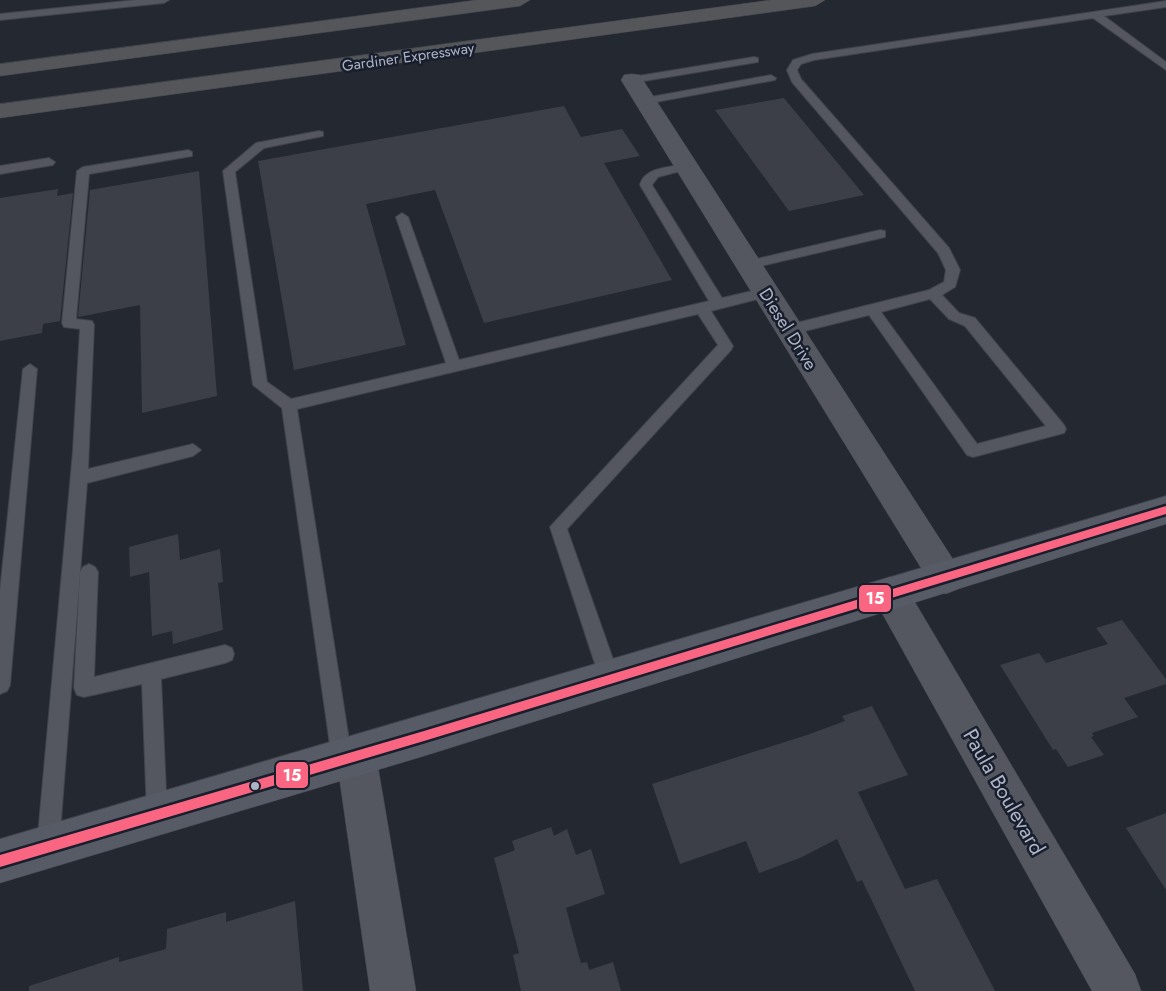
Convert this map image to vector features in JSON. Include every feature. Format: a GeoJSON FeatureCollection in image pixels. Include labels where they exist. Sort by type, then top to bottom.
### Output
{"type":"FeatureCollection","features":[{"type":"Feature","properties":{"kind":"highway"},"geometry":{"type":"LineString","coordinates":[[0,70],[164,50],[249,35],[520,0]]}},
{"type":"Feature","properties":{"kind":"highway","name":"Gardiner Expressway"},"geometry":{"type":"LineString","coordinates":[[0,111],[815,0]]}},
{"type":"Feature","properties":{"kind":"highway"},"geometry":{"type":"LineString","coordinates":[[0,53],[249,35]]}},
{"type":"Feature","properties":{"kind":"main road"},"geometry":{"type":"LineString","coordinates":[[0,861],[1166,510]]}},
{"type":"Feature","properties":{"kind":"street","name":"Diesel Drive"},"geometry":{"type":"LineString","coordinates":[[638,90],[946,578]]}},
{"type":"Feature","properties":{"kind":"street","name":"Paula Boulevard"},"geometry":{"type":"LineString","coordinates":[[890,593],[1118,991]]}},
{"type":"Feature","properties":{"kind":"street"},"geometry":{"type":"LineString","coordinates":[[349,757],[393,991]]}},
{"type":"Feature","properties":{"kind":"lane"},"geometry":{"type":"LineString","coordinates":[[57,11],[59,0]]}},
{"type":"Feature","properties":{"kind":"lane"},"geometry":{"type":"LineString","coordinates":[[0,17],[164,0]]}},
{"type":"Feature","properties":{"kind":"lane"},"geometry":{"type":"LineString","coordinates":[[789,330],[933,294],[950,284],[952,270],[944,251],[796,80],[792,70],[797,62],[812,57],[1166,4]]}},
{"type":"Feature","properties":{"kind":"lane"},"geometry":{"type":"LineString","coordinates":[[1097,16],[1166,67]]}},
{"type":"Feature","properties":{"kind":"lane"},"geometry":{"type":"LineString","coordinates":[[638,90],[754,60]]}},
{"type":"Feature","properties":{"kind":"lane"},"geometry":{"type":"LineString","coordinates":[[638,90],[771,78]]}},
{"type":"Feature","properties":{"kind":"lane"},"geometry":{"type":"LineString","coordinates":[[319,134],[260,145],[229,171],[260,385],[289,405],[349,757]]}},
{"type":"Feature","properties":{"kind":"lane"},"geometry":{"type":"LineString","coordinates":[[48,847],[79,478],[87,326],[69,323],[82,171],[188,154]]}},
{"type":"Feature","properties":{"kind":"lane"},"geometry":{"type":"LineString","coordinates":[[0,170],[49,162]]}},
{"type":"Feature","properties":{"kind":"lane"},"geometry":{"type":"LineString","coordinates":[[610,679],[558,526],[726,346],[710,306],[646,185],[647,180],[654,174],[686,168]]}},
{"type":"Feature","properties":{"kind":"lane"},"geometry":{"type":"LineString","coordinates":[[402,217],[454,366]]}},
{"type":"Feature","properties":{"kind":"lane"},"geometry":{"type":"LineString","coordinates":[[748,265],[880,234]]}},
{"type":"Feature","properties":{"kind":"lane"},"geometry":{"type":"LineString","coordinates":[[289,405],[765,293]]}},
{"type":"Feature","properties":{"kind":"lane"},"geometry":{"type":"LineString","coordinates":[[871,308],[973,451],[1058,429],[970,322],[954,316],[933,294]]}},
{"type":"Feature","properties":{"kind":"lane"},"geometry":{"type":"LineString","coordinates":[[0,685],[30,369]]}},
{"type":"Feature","properties":{"kind":"lane"},"geometry":{"type":"LineString","coordinates":[[79,478],[193,450]]}},
{"type":"Feature","properties":{"kind":"lane"},"geometry":{"type":"LineString","coordinates":[[89,572],[84,688],[225,654]]}},
{"type":"Feature","properties":{"kind":"lane"},"geometry":{"type":"LineString","coordinates":[[151,673],[157,815]]}},
{"type":"Feature","properties":{"kind":"building"},"geometry":{"type":"Polygon","coordinates":[[[784,98],[864,195],[789,211],[715,110],[784,98]]]}},
{"type":"Feature","properties":{"kind":"building"},"geometry":{"type":"Polygon","coordinates":[[[564,106],[581,137],[622,129],[640,156],[604,163],[672,280],[484,323],[435,190],[366,204],[406,345],[294,370],[258,161],[564,106]]]}},
{"type":"Feature","properties":{"kind":"building"},"geometry":{"type":"Polygon","coordinates":[[[199,171],[217,396],[142,413],[140,305],[78,317],[90,190],[199,171]]]}},
{"type":"Feature","properties":{"kind":"building"},"geometry":{"type":"Polygon","coordinates":[[[58,189],[57,196],[73,193],[60,321],[43,324],[42,333],[0,341],[0,198],[58,189]]]}},
{"type":"Feature","properties":{"kind":"building"},"geometry":{"type":"Polygon","coordinates":[[[178,534],[180,560],[220,549],[223,582],[218,583],[223,630],[173,644],[172,631],[152,636],[149,572],[130,577],[129,547],[178,534]]]}},
{"type":"Feature","properties":{"kind":"building"},"geometry":{"type":"Polygon","coordinates":[[[1122,620],[1166,679],[1166,684],[1124,698],[1138,717],[1092,733],[1094,736],[1091,737],[1104,755],[1068,767],[1056,749],[1053,750],[1000,665],[1039,653],[1046,663],[1108,644],[1096,628],[1122,620]]]}},
{"type":"Feature","properties":{"kind":"building"},"geometry":{"type":"Polygon","coordinates":[[[872,706],[908,775],[858,792],[905,889],[937,879],[995,991],[915,991],[862,880],[857,882],[837,839],[800,858],[759,873],[746,841],[680,864],[652,784],[807,735],[845,721],[842,716],[872,706]]]}},
{"type":"Feature","properties":{"kind":"building"},"geometry":{"type":"Polygon","coordinates":[[[1166,813],[1166,890],[1126,828],[1166,813]]]}},
{"type":"Feature","properties":{"kind":"building"},"geometry":{"type":"Polygon","coordinates":[[[551,827],[554,836],[567,829],[576,855],[591,849],[605,894],[566,908],[581,963],[587,962],[589,970],[613,962],[621,991],[521,991],[513,955],[519,953],[494,858],[515,850],[512,841],[551,827]]]}},
{"type":"Feature","properties":{"kind":"building"},"geometry":{"type":"Polygon","coordinates":[[[295,901],[303,991],[29,991],[29,986],[119,957],[119,962],[166,949],[167,929],[226,912],[226,922],[295,901]]]}},
{"type":"Feature","properties":{"kind":"transit line","name":"15"},"geometry":{"type":"LineString","coordinates":[[0,861],[424,736],[1166,510]]}}]}
